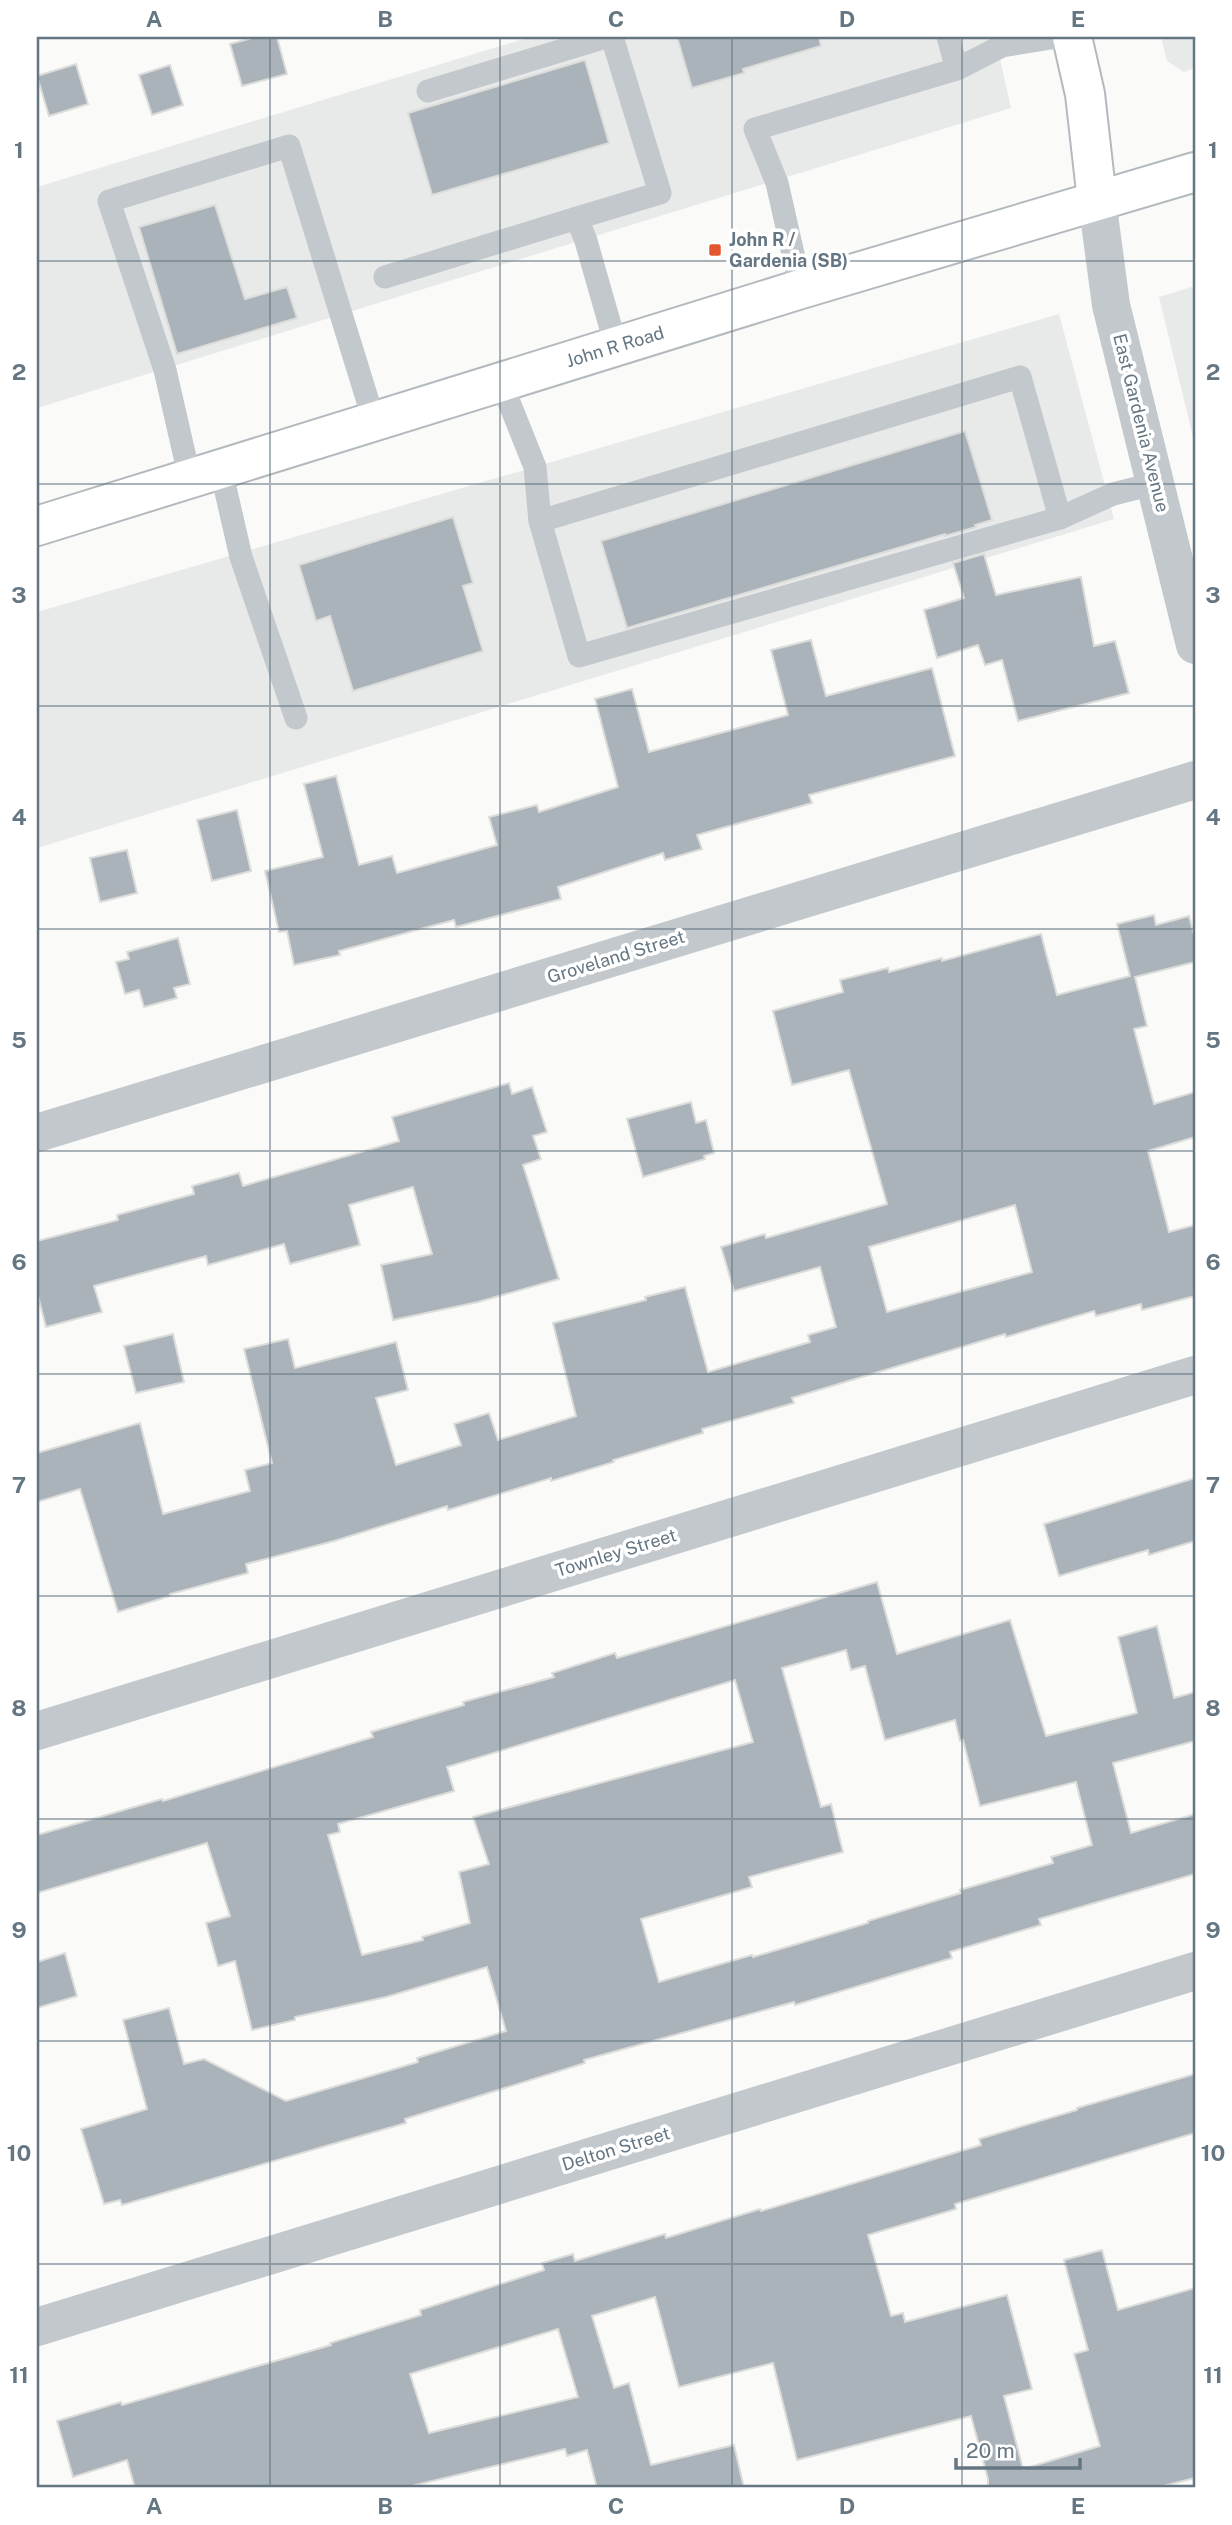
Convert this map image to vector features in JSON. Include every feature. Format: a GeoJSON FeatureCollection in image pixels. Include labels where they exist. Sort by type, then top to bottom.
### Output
{"type":"FeatureCollection","features":[{"type":"Feature","properties":{"kind":"main road"},"geometry":{"type":"LineString","coordinates":[[1072,37],[1085,94],[1097,200]]}},
{"type":"Feature","properties":{"kind":"main road","name":"John R Road"},"geometry":{"type":"LineString","coordinates":[[37,526],[801,289],[1195,172]]}},
{"type":"Feature","properties":{"kind":"street","name":"East Gardenia Avenue"},"geometry":{"type":"LineString","coordinates":[[1097,200],[1111,305],[1195,645]]}},
{"type":"Feature","properties":{"kind":"street","name":"Groveland Street"},"geometry":{"type":"LineString","coordinates":[[37,1133],[1195,780]]}},
{"type":"Feature","properties":{"kind":"street","name":"Townley Street"},"geometry":{"type":"LineString","coordinates":[[37,1731],[1195,1375]]}},
{"type":"Feature","properties":{"kind":"street","name":"Delton Street"},"geometry":{"type":"LineString","coordinates":[[37,2327],[1195,1971]]}},
{"type":"Feature","properties":{"kind":"lane"},"geometry":{"type":"LineString","coordinates":[[428,91],[606,37]]}},
{"type":"Feature","properties":{"kind":"lane"},"geometry":{"type":"LineString","coordinates":[[385,277],[660,193],[612,37]]}},
{"type":"Feature","properties":{"kind":"lane"},"geometry":{"type":"LineString","coordinates":[[948,37],[957,69]]}},
{"type":"Feature","properties":{"kind":"lane"},"geometry":{"type":"LineString","coordinates":[[801,289],[777,183],[755,129],[957,69],[1002,46],[1057,37]]}},
{"type":"Feature","properties":{"kind":"lane"},"geometry":{"type":"LineString","coordinates":[[296,718],[241,557],[164,370],[109,201],[289,146],[374,421]]}},
{"type":"Feature","properties":{"kind":"lane"},"geometry":{"type":"LineString","coordinates":[[577,218],[586,240],[616,346]]}},
{"type":"Feature","properties":{"kind":"lane"},"geometry":{"type":"LineString","coordinates":[[540,521],[1020,377],[1060,518]]}},
{"type":"Feature","properties":{"kind":"lane"},"geometry":{"type":"LineString","coordinates":[[500,382],[536,467],[540,521],[579,656],[1060,518],[1113,494],[1157,483]]}},
{"type":"Feature","properties":{"kind":"shaded area"},"geometry":{"type":"Polygon","coordinates":[[[530,37],[995,37],[1011,108],[37,408],[37,187],[530,37]]]}},
{"type":"Feature","properties":{"kind":"shaded area"},"geometry":{"type":"Polygon","coordinates":[[[1161,37],[1195,37],[1195,68],[1184,72],[1167,61],[1161,37]]]}},
{"type":"Feature","properties":{"kind":"shaded area"},"geometry":{"type":"Polygon","coordinates":[[[1195,286],[1195,445],[1159,297],[1195,286]]]}},
{"type":"Feature","properties":{"kind":"shaded area"},"geometry":{"type":"Polygon","coordinates":[[[1059,314],[1114,519],[37,848],[37,612],[1059,314]]]}},
{"type":"Feature","properties":{"kind":"building"},"geometry":{"type":"Polygon","coordinates":[[[256,37],[277,37],[287,74],[242,86],[230,44],[256,37]]]}},
{"type":"Feature","properties":{"kind":"building"},"geometry":{"type":"Polygon","coordinates":[[[677,37],[819,37],[821,46],[743,69],[744,73],[692,88],[677,37]]]}},
{"type":"Feature","properties":{"kind":"building"},"geometry":{"type":"Polygon","coordinates":[[[585,60],[609,143],[432,195],[408,113],[585,60]]]}},
{"type":"Feature","properties":{"kind":"building"},"geometry":{"type":"Polygon","coordinates":[[[76,64],[88,104],[49,116],[37,76],[76,64]]]}},
{"type":"Feature","properties":{"kind":"building"},"geometry":{"type":"Polygon","coordinates":[[[170,65],[183,105],[152,115],[139,75],[170,65]]]}},
{"type":"Feature","properties":{"kind":"building"},"geometry":{"type":"Polygon","coordinates":[[[215,205],[245,299],[287,287],[297,318],[177,354],[139,227],[215,205]]]}},
{"type":"Feature","properties":{"kind":"building"},"geometry":{"type":"Polygon","coordinates":[[[965,431],[992,520],[975,525],[976,527],[627,628],[601,541],[965,431]]]}},
{"type":"Feature","properties":{"kind":"building"},"geometry":{"type":"Polygon","coordinates":[[[453,517],[473,583],[463,586],[483,651],[353,691],[330,616],[316,621],[299,565],[453,517]]]}},
{"type":"Feature","properties":{"kind":"building"},"geometry":{"type":"Polygon","coordinates":[[[984,554],[996,595],[1081,577],[1094,646],[1115,641],[1129,693],[1018,721],[1002,660],[985,665],[978,645],[937,658],[924,610],[964,598],[953,563],[984,554]]]}},
{"type":"Feature","properties":{"kind":"building"},"geometry":{"type":"Polygon","coordinates":[[[811,640],[826,696],[932,668],[955,756],[809,795],[812,803],[697,835],[702,849],[665,860],[663,853],[558,887],[561,899],[456,927],[454,920],[339,951],[340,955],[294,965],[287,931],[279,932],[265,871],[323,857],[304,784],[336,776],[359,865],[392,856],[397,873],[497,845],[489,817],[537,805],[539,812],[618,787],[595,699],[632,689],[649,752],[788,715],[771,650],[811,640]]]}},
{"type":"Feature","properties":{"kind":"building"},"geometry":{"type":"Polygon","coordinates":[[[237,810],[251,871],[212,881],[197,820],[237,810]]]}},
{"type":"Feature","properties":{"kind":"building"},"geometry":{"type":"Polygon","coordinates":[[[127,850],[137,893],[100,902],[90,858],[127,850]]]}},
{"type":"Feature","properties":{"kind":"building"},"geometry":{"type":"Polygon","coordinates":[[[1154,915],[1156,925],[1189,916],[1195,939],[1195,962],[1135,977],[1147,1026],[1134,1029],[1154,1104],[1195,1092],[1195,1137],[1148,1151],[1169,1232],[1195,1225],[1195,1296],[1142,1310],[1141,1304],[1096,1316],[1094,1311],[1006,1337],[1005,1334],[792,1398],[794,1403],[702,1429],[703,1433],[613,1460],[614,1462],[551,1481],[551,1478],[448,1510],[447,1506],[334,1541],[246,1564],[248,1573],[170,1594],[118,1612],[80,1489],[37,1502],[37,1453],[140,1423],[163,1514],[250,1491],[245,1470],[272,1463],[244,1349],[288,1339],[295,1368],[396,1342],[408,1390],[376,1398],[396,1465],[461,1445],[454,1424],[489,1413],[498,1440],[576,1416],[553,1323],[646,1300],[645,1297],[685,1287],[708,1372],[810,1342],[808,1335],[836,1327],[820,1267],[734,1291],[721,1247],[765,1234],[766,1238],[887,1204],[849,1070],[792,1085],[773,1011],[843,992],[840,980],[888,968],[889,972],[942,958],[942,961],[1041,934],[1057,995],[1130,976],[1117,924],[1154,915]],[[1015,1205],[869,1247],[887,1312],[1032,1272],[1015,1205]]]}},
{"type":"Feature","properties":{"kind":"building"},"geometry":{"type":"Polygon","coordinates":[[[178,938],[190,984],[174,988],[177,998],[144,1007],[139,990],[125,994],[116,962],[129,959],[127,952],[178,938]]]}},
{"type":"Feature","properties":{"kind":"building"},"geometry":{"type":"Polygon","coordinates":[[[509,1083],[512,1094],[532,1087],[547,1132],[533,1136],[541,1159],[523,1165],[559,1279],[478,1302],[393,1320],[381,1265],[432,1254],[413,1187],[349,1205],[360,1245],[290,1264],[284,1244],[208,1265],[206,1256],[94,1286],[102,1312],[46,1327],[37,1292],[37,1241],[118,1220],[117,1215],[194,1194],[192,1186],[239,1173],[243,1186],[399,1141],[392,1117],[509,1083]]]}},
{"type":"Feature","properties":{"kind":"building"},"geometry":{"type":"Polygon","coordinates":[[[691,1102],[696,1123],[706,1120],[714,1153],[704,1156],[705,1159],[643,1177],[627,1119],[691,1102]]]}},
{"type":"Feature","properties":{"kind":"building"},"geometry":{"type":"Polygon","coordinates":[[[173,1334],[184,1382],[136,1393],[124,1346],[173,1334]]]}},
{"type":"Feature","properties":{"kind":"building"},"geometry":{"type":"Polygon","coordinates":[[[1195,1478],[1195,1541],[1149,1555],[1148,1550],[1059,1576],[1044,1524],[1195,1478]]]}},
{"type":"Feature","properties":{"kind":"building"},"geometry":{"type":"Polygon","coordinates":[[[877,1582],[897,1654],[1010,1620],[1046,1736],[1137,1713],[1118,1637],[1157,1626],[1174,1698],[1195,1692],[1195,1741],[1113,1763],[1131,1833],[1195,1814],[1195,1874],[1039,1919],[1041,1925],[950,1952],[952,1958],[795,2005],[794,2002],[584,2060],[585,2063],[405,2119],[406,2123],[122,2205],[120,2200],[104,2204],[81,2129],[147,2109],[123,2020],[169,2008],[184,2064],[204,2059],[286,2101],[418,2062],[417,2058],[506,2031],[487,1967],[386,1997],[295,2017],[295,2020],[252,2030],[235,1961],[218,1966],[206,1923],[230,1916],[207,1843],[37,1893],[37,1835],[162,1799],[163,1801],[373,1737],[371,1732],[464,1705],[463,1702],[554,1677],[552,1673],[615,1653],[617,1658],[877,1582]],[[846,1650],[782,1668],[821,1807],[831,1804],[843,1852],[749,1877],[752,1887],[641,1919],[659,1982],[868,1923],[961,1893],[960,1890],[1053,1863],[1051,1857],[1092,1845],[1076,1782],[980,1806],[955,1720],[885,1740],[865,1666],[851,1670],[846,1650]],[[735,1680],[447,1767],[454,1791],[338,1824],[340,1832],[328,1835],[362,1955],[423,1940],[422,1937],[470,1923],[459,1872],[489,1864],[473,1817],[753,1742],[735,1680]]]}},
{"type":"Feature","properties":{"kind":"building"},"geometry":{"type":"Polygon","coordinates":[[[65,1953],[77,1996],[37,2008],[37,1962],[65,1953]]]}},
{"type":"Feature","properties":{"kind":"building"},"geometry":{"type":"Polygon","coordinates":[[[1195,2074],[1195,2133],[955,2204],[956,2209],[868,2235],[891,2316],[903,2313],[905,2322],[1007,2295],[1032,2389],[1004,2396],[1023,2469],[1100,2446],[1074,2354],[1088,2350],[1064,2260],[1102,2250],[1118,2310],[1195,2288],[1195,2478],[1155,2488],[988,2488],[971,2416],[797,2460],[773,2363],[679,2387],[655,2297],[592,2316],[614,2388],[629,2383],[651,2465],[734,2445],[744,2488],[597,2488],[587,2450],[567,2456],[565,2449],[403,2488],[135,2488],[127,2460],[73,2477],[57,2421],[331,2345],[330,2343],[421,2315],[420,2310],[544,2270],[542,2263],[573,2254],[575,2261],[665,2234],[666,2238],[760,2209],[761,2211],[981,2145],[979,2139],[1195,2074]],[[558,2329],[410,2374],[429,2433],[578,2397],[558,2329]]]}},
{"type":"Feature","properties":{"kind":"place","name":"John R / Gardenia (SB)"},"geometry":{"type":"Point","coordinates":[715,250]}}]}
